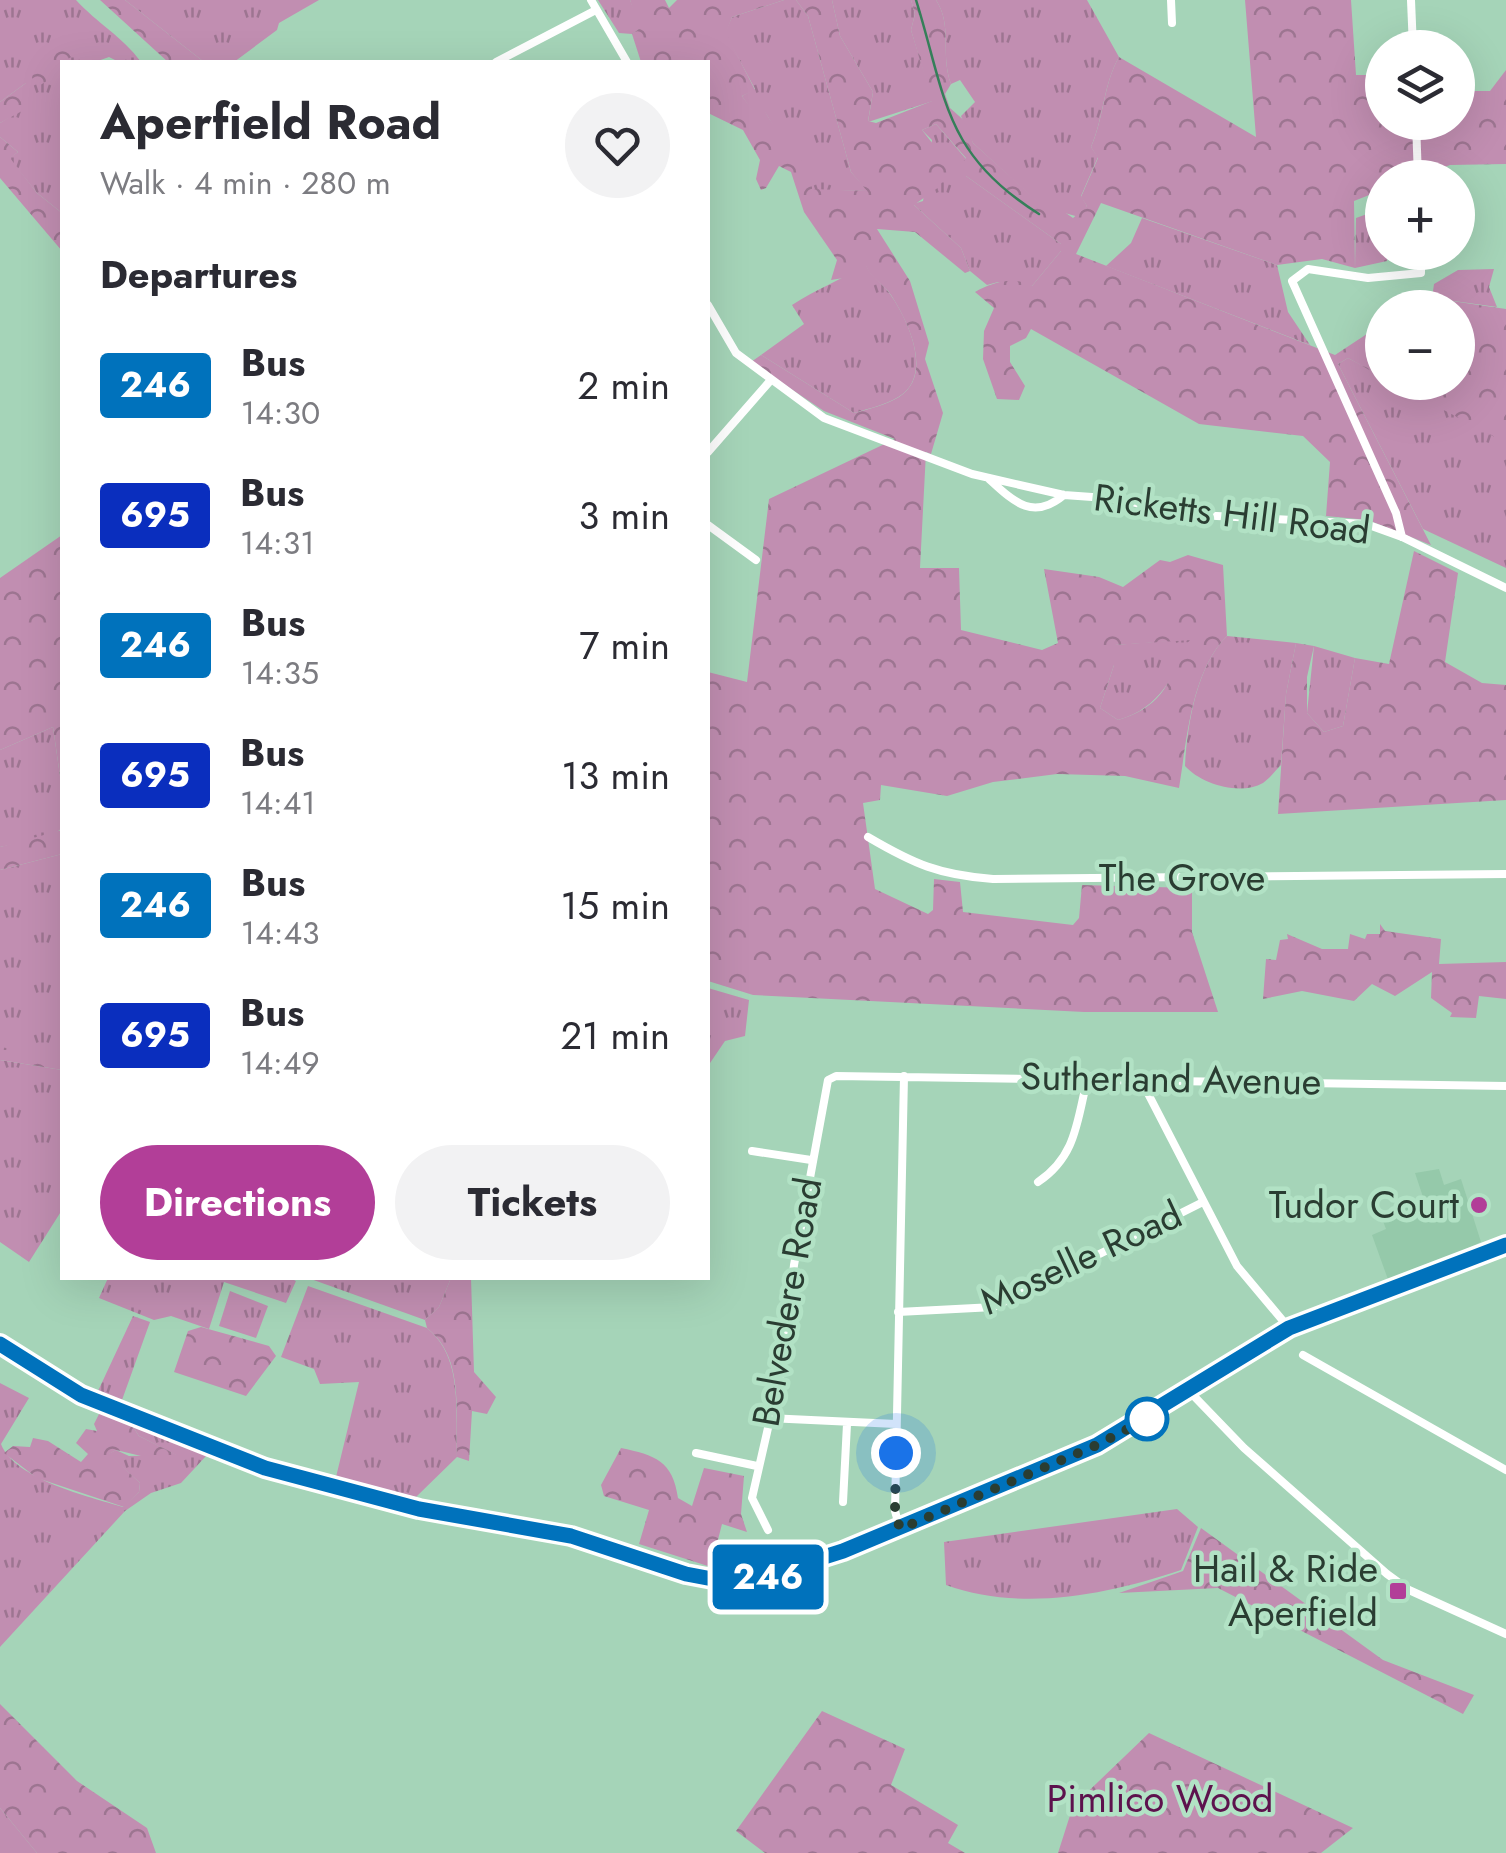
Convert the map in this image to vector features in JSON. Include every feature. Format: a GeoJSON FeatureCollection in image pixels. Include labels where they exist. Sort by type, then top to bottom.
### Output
{"type":"FeatureCollection","features":[{"type":"Feature","properties":{"kind":"main road"},"geometry":{"type":"LineString","coordinates":[[0,1344],[81,1395],[265,1468],[419,1509],[571,1536],[714,1582],[739,1584],[900,1529],[1097,1445],[1289,1328],[1506,1244]]}},
{"type":"Feature","properties":{"kind":"street"},"geometry":{"type":"LineString","coordinates":[[591,0],[626,60]]}},
{"type":"Feature","properties":{"kind":"street"},"geometry":{"type":"LineString","coordinates":[[1171,0],[1172,23]]}},
{"type":"Feature","properties":{"kind":"street"},"geometry":{"type":"LineString","coordinates":[[1411,0],[1412,30]]}},
{"type":"Feature","properties":{"kind":"street"},"geometry":{"type":"LineString","coordinates":[[500,60],[596,10]]}},
{"type":"Feature","properties":{"kind":"street"},"geometry":{"type":"LineString","coordinates":[[1402,537],[1396,512],[1292,281],[1308,269],[1368,278],[1421,270]]}},
{"type":"Feature","properties":{"kind":"street","name":"Ricketts Hill Road"},"geometry":{"type":"LineString","coordinates":[[710,308],[736,353],[824,418],[988,478],[1064,495],[1120,499],[1180,514],[1366,524],[1402,537],[1506,588]]}},
{"type":"Feature","properties":{"kind":"street"},"geometry":{"type":"LineString","coordinates":[[710,450],[770,381]]}},
{"type":"Feature","properties":{"kind":"street"},"geometry":{"type":"LineString","coordinates":[[988,478],[1015,504],[1034,510],[1050,507],[1064,495]]}},
{"type":"Feature","properties":{"kind":"street"},"geometry":{"type":"LineString","coordinates":[[710,526],[756,560]]}},
{"type":"Feature","properties":{"kind":"street","name":"The Grove"},"geometry":{"type":"LineString","coordinates":[[868,837],[921,868],[947,876],[992,879],[1506,874]]}},
{"type":"Feature","properties":{"kind":"street","name":"Sutherland Avenue"},"geometry":{"type":"LineString","coordinates":[[836,1076],[1088,1076],[1506,1086]]}},
{"type":"Feature","properties":{"kind":"street","name":"Belvedere Road"},"geometry":{"type":"LineString","coordinates":[[768,1530],[752,1498],[784,1358],[824,1087],[836,1076]]}},
{"type":"Feature","properties":{"kind":"street"},"geometry":{"type":"LineString","coordinates":[[900,1529],[895,1511],[904,1076]]}},
{"type":"Feature","properties":{"kind":"street"},"geometry":{"type":"LineString","coordinates":[[1038,1182],[1061,1166],[1070,1149],[1088,1076]]}},
{"type":"Feature","properties":{"kind":"street"},"geometry":{"type":"LineString","coordinates":[[1140,1078],[1237,1266],[1289,1328]]}},
{"type":"Feature","properties":{"kind":"street"},"geometry":{"type":"LineString","coordinates":[[752,1151],[811,1160]]}},
{"type":"Feature","properties":{"kind":"street","name":"Moselle Road"},"geometry":{"type":"LineString","coordinates":[[898,1312],[994,1307],[1203,1202]]}},
{"type":"Feature","properties":{"kind":"street"},"geometry":{"type":"LineString","coordinates":[[1302,1355],[1504,1465]]}},
{"type":"Feature","properties":{"kind":"street"},"geometry":{"type":"LineString","coordinates":[[1189,1392],[1244,1448],[1387,1574],[1409,1590],[1506,1634]]}},
{"type":"Feature","properties":{"kind":"street"},"geometry":{"type":"LineString","coordinates":[[768,1418],[896,1424]]}},
{"type":"Feature","properties":{"kind":"street"},"geometry":{"type":"LineString","coordinates":[[844,1502],[848,1424]]}},
{"type":"Feature","properties":{"kind":"street"},"geometry":{"type":"LineString","coordinates":[[696,1454],[757,1466]]}},
{"type":"Feature","properties":{"kind":"shaded area"},"geometry":{"type":"Polygon","coordinates":[[[1439,1169],[1444,1185],[1461,1179],[1481,1242],[1390,1285],[1372,1235],[1386,1229],[1380,1213],[1423,1197],[1415,1173],[1439,1169]]]}},
{"type":"Feature","properties":{"kind":"green space"},"geometry":{"type":"Polygon","coordinates":[[[0,0],[76,0],[139,60],[60,60],[60,211],[37,193],[9,158],[18,152],[0,137],[0,123],[8,118],[26,83],[0,102],[0,0]]]}},
{"type":"Feature","properties":{"kind":"green space"},"geometry":{"type":"Polygon","coordinates":[[[100,0],[125,0],[201,60],[166,60],[100,0]]]}},
{"type":"Feature","properties":{"kind":"green space"},"geometry":{"type":"Polygon","coordinates":[[[125,0],[319,0],[279,23],[277,30],[237,60],[201,60],[125,0]]]}},
{"type":"Feature","properties":{"kind":"green space"},"geometry":{"type":"Polygon","coordinates":[[[598,0],[630,0],[641,28],[632,34],[619,33],[598,0]]]}},
{"type":"Feature","properties":{"kind":"green space"},"geometry":{"type":"Polygon","coordinates":[[[630,0],[665,0],[669,8],[677,0],[784,0],[732,17],[726,33],[755,90],[742,96],[753,111],[765,111],[801,159],[812,189],[867,191],[851,172],[808,16],[796,0],[832,0],[840,36],[873,92],[868,121],[876,123],[932,101],[911,30],[915,14],[911,0],[936,0],[944,20],[951,84],[945,94],[950,108],[967,123],[973,143],[1043,206],[1053,204],[1073,218],[1087,206],[1081,197],[1098,158],[1091,147],[1119,57],[1256,137],[1245,0],[1351,0],[1356,75],[1365,75],[1365,140],[1475,140],[1475,91],[1490,91],[1506,70],[1506,164],[1475,165],[1475,160],[1365,160],[1365,197],[1354,201],[1355,268],[1322,259],[1277,265],[1101,203],[1076,254],[1335,355],[1365,335],[1365,368],[1348,358],[1338,364],[1431,545],[1368,520],[1326,516],[1330,462],[1303,436],[1199,424],[1031,329],[1026,338],[1010,346],[1010,362],[1025,386],[1019,400],[997,399],[983,359],[984,331],[994,308],[975,292],[1004,282],[1032,286],[1061,251],[1061,244],[966,176],[960,167],[966,158],[936,124],[922,130],[951,167],[939,187],[914,205],[961,248],[970,271],[965,273],[915,232],[877,229],[910,281],[929,343],[925,359],[943,413],[931,454],[926,452],[920,568],[959,568],[961,630],[1042,650],[1058,643],[1044,569],[1099,577],[1123,587],[1160,560],[1170,562],[1188,555],[1223,565],[1227,636],[1205,668],[1198,687],[1179,788],[1125,776],[1057,774],[993,782],[947,796],[881,785],[880,800],[863,803],[875,889],[928,914],[933,910],[934,879],[960,882],[963,912],[1073,925],[1079,918],[1082,885],[1192,888],[1192,932],[1218,1012],[1084,1012],[753,995],[710,982],[710,673],[747,682],[769,499],[895,439],[824,411],[751,362],[761,355],[854,413],[899,397],[915,375],[916,362],[910,333],[898,306],[866,266],[850,277],[831,280],[837,260],[804,212],[791,172],[779,166],[761,190],[756,179],[760,160],[743,130],[710,114],[710,60],[640,60],[632,34],[639,29],[630,0]],[[1191,640],[1115,645],[1114,665],[1100,708],[1118,720],[1131,715],[1160,694],[1172,674],[1178,649],[1191,640]]]}},
{"type":"Feature","properties":{"kind":"green space"},"geometry":{"type":"Polygon","coordinates":[[[784,0],[796,0],[808,16],[851,172],[868,191],[812,190],[765,112],[752,111],[742,96],[755,89],[725,33],[732,17],[784,0]]]}},
{"type":"Feature","properties":{"kind":"green space"},"geometry":{"type":"Polygon","coordinates":[[[832,0],[911,0],[915,14],[911,30],[933,101],[868,122],[873,92],[840,36],[832,0]]]}},
{"type":"Feature","properties":{"kind":"green space"},"geometry":{"type":"Polygon","coordinates":[[[936,0],[1087,0],[1119,57],[1091,147],[1098,157],[1081,196],[1087,206],[1079,217],[1043,207],[973,143],[961,116],[975,102],[960,80],[951,84],[944,20],[936,0]]]}},
{"type":"Feature","properties":{"kind":"green space"},"geometry":{"type":"Polygon","coordinates":[[[69,47],[73,56],[60,60],[60,66],[40,85],[32,78],[35,63],[69,47]]]}},
{"type":"Feature","properties":{"kind":"green space"},"geometry":{"type":"Polygon","coordinates":[[[26,83],[33,92],[22,111],[0,123],[0,102],[26,83]]]}},
{"type":"Feature","properties":{"kind":"green space"},"geometry":{"type":"Polygon","coordinates":[[[936,124],[966,159],[966,176],[1061,244],[1061,251],[1032,286],[998,282],[987,285],[970,271],[961,248],[913,204],[923,201],[932,140],[922,130],[936,124]]]}},
{"type":"Feature","properties":{"kind":"green space"},"geometry":{"type":"Polygon","coordinates":[[[0,137],[18,152],[10,158],[37,193],[60,211],[60,249],[0,178],[0,137]]]}},
{"type":"Feature","properties":{"kind":"green space"},"geometry":{"type":"Polygon","coordinates":[[[1365,215],[1365,266],[1355,268],[1356,218],[1365,215]]]}},
{"type":"Feature","properties":{"kind":"green space"},"geometry":{"type":"Polygon","coordinates":[[[1142,218],[1277,265],[1288,312],[1310,345],[1106,266],[1131,243],[1142,218]]]}},
{"type":"Feature","properties":{"kind":"green space"},"geometry":{"type":"Polygon","coordinates":[[[866,265],[903,316],[914,344],[916,371],[912,383],[899,397],[854,413],[761,355],[804,324],[792,305],[866,265]]]}},
{"type":"Feature","properties":{"kind":"green space"},"geometry":{"type":"Polygon","coordinates":[[[1494,269],[1489,287],[1497,307],[1475,304],[1475,290],[1433,290],[1434,284],[1458,270],[1494,269]]]}},
{"type":"Feature","properties":{"kind":"green space"},"geometry":{"type":"Polygon","coordinates":[[[1475,304],[1506,309],[1506,443],[1425,400],[1475,400],[1475,304]]]}},
{"type":"Feature","properties":{"kind":"green space"},"geometry":{"type":"Polygon","coordinates":[[[1348,358],[1365,367],[1365,400],[1427,400],[1506,442],[1506,568],[1423,529],[1338,364],[1348,358]]]}},
{"type":"Feature","properties":{"kind":"green space"},"geometry":{"type":"Polygon","coordinates":[[[60,536],[60,776],[53,727],[0,750],[0,578],[60,536]]]}},
{"type":"Feature","properties":{"kind":"green space"},"geometry":{"type":"Polygon","coordinates":[[[1414,551],[1458,573],[1445,662],[1482,683],[1506,685],[1506,800],[1278,814],[1286,694],[1296,643],[1314,646],[1307,677],[1307,713],[1324,732],[1343,726],[1355,658],[1389,664],[1414,551]]]}},
{"type":"Feature","properties":{"kind":"green space"},"geometry":{"type":"Polygon","coordinates":[[[1227,636],[1296,643],[1286,694],[1281,765],[1254,787],[1232,788],[1211,783],[1185,766],[1191,714],[1201,679],[1227,636]]]}},
{"type":"Feature","properties":{"kind":"green space"},"geometry":{"type":"Polygon","coordinates":[[[1193,639],[1172,677],[1145,707],[1118,720],[1100,708],[1114,665],[1114,645],[1193,639]]]}},
{"type":"Feature","properties":{"kind":"green space"},"geometry":{"type":"Polygon","coordinates":[[[1314,646],[1355,658],[1343,726],[1324,732],[1307,713],[1314,646]]]}},
{"type":"Feature","properties":{"kind":"green space"},"geometry":{"type":"Polygon","coordinates":[[[53,727],[60,776],[60,830],[52,836],[0,847],[0,750],[53,727]]]}},
{"type":"Feature","properties":{"kind":"green space"},"geometry":{"type":"Polygon","coordinates":[[[60,831],[60,855],[0,870],[0,847],[60,831]]]}},
{"type":"Feature","properties":{"kind":"green space"},"geometry":{"type":"Polygon","coordinates":[[[60,855],[60,1059],[0,1049],[0,870],[60,855]]]}},
{"type":"Feature","properties":{"kind":"green space"},"geometry":{"type":"Polygon","coordinates":[[[1380,924],[1385,931],[1441,939],[1439,964],[1506,962],[1506,999],[1479,996],[1476,1018],[1450,1017],[1452,1013],[1431,998],[1432,972],[1395,996],[1372,984],[1354,1001],[1302,991],[1263,999],[1266,959],[1276,960],[1280,940],[1288,939],[1287,934],[1322,949],[1348,949],[1350,934],[1365,939],[1367,934],[1380,934],[1380,924]]]}},
{"type":"Feature","properties":{"kind":"green space"},"geometry":{"type":"Polygon","coordinates":[[[710,989],[749,1000],[745,1036],[725,1041],[710,1063],[710,989]]]}},
{"type":"Feature","properties":{"kind":"green space"},"geometry":{"type":"Polygon","coordinates":[[[0,1047],[60,1057],[60,1070],[0,1060],[0,1047]]]}},
{"type":"Feature","properties":{"kind":"green space"},"geometry":{"type":"Polygon","coordinates":[[[0,1060],[60,1070],[60,1213],[29,1262],[0,1242],[0,1060]]]}},
{"type":"Feature","properties":{"kind":"green space"},"geometry":{"type":"Polygon","coordinates":[[[107,1280],[296,1281],[286,1303],[224,1282],[209,1329],[171,1316],[154,1320],[99,1298],[107,1280]]]}},
{"type":"Feature","properties":{"kind":"green space"},"geometry":{"type":"Polygon","coordinates":[[[314,1280],[450,1280],[439,1307],[425,1320],[314,1280]]]}},
{"type":"Feature","properties":{"kind":"green space"},"geometry":{"type":"Polygon","coordinates":[[[450,1280],[471,1280],[474,1372],[496,1397],[487,1414],[472,1411],[469,1461],[457,1457],[453,1370],[425,1320],[439,1307],[450,1280]]]}},
{"type":"Feature","properties":{"kind":"green space"},"geometry":{"type":"Polygon","coordinates":[[[308,1286],[427,1328],[447,1354],[455,1387],[457,1457],[416,1497],[336,1477],[359,1382],[320,1384],[314,1369],[281,1357],[308,1286]]]}},
{"type":"Feature","properties":{"kind":"green space"},"geometry":{"type":"Polygon","coordinates":[[[230,1291],[268,1306],[256,1338],[219,1326],[230,1291]]]}},
{"type":"Feature","properties":{"kind":"green space"},"geometry":{"type":"Polygon","coordinates":[[[133,1316],[150,1322],[122,1400],[98,1391],[133,1316]]]}},
{"type":"Feature","properties":{"kind":"green space"},"geometry":{"type":"Polygon","coordinates":[[[201,1327],[269,1346],[276,1356],[246,1396],[174,1372],[188,1331],[201,1327]]]}},
{"type":"Feature","properties":{"kind":"green space"},"geometry":{"type":"Polygon","coordinates":[[[0,1383],[29,1398],[1,1444],[9,1456],[37,1477],[73,1492],[123,1507],[139,1492],[140,1483],[108,1454],[116,1450],[129,1456],[176,1455],[139,1436],[130,1422],[207,1455],[181,1483],[151,1493],[125,1511],[0,1647],[0,1383]]]}},
{"type":"Feature","properties":{"kind":"green space"},"geometry":{"type":"Polygon","coordinates":[[[101,1410],[130,1422],[139,1436],[177,1455],[166,1462],[116,1450],[109,1454],[140,1483],[139,1492],[124,1507],[37,1478],[4,1453],[13,1446],[30,1447],[33,1438],[48,1441],[81,1462],[88,1454],[76,1443],[86,1429],[97,1431],[94,1424],[101,1410]]]}},
{"type":"Feature","properties":{"kind":"green space"},"geometry":{"type":"Polygon","coordinates":[[[621,1448],[660,1462],[672,1476],[678,1498],[692,1506],[704,1468],[744,1476],[741,1514],[747,1532],[722,1524],[711,1567],[639,1544],[649,1510],[604,1496],[601,1485],[621,1448]]]}},
{"type":"Feature","properties":{"kind":"green space"},"geometry":{"type":"Polygon","coordinates":[[[1177,1509],[1198,1527],[1181,1570],[1094,1593],[1034,1599],[1004,1598],[946,1585],[944,1542],[1177,1509]]]}},
{"type":"Feature","properties":{"kind":"green space"},"geometry":{"type":"Polygon","coordinates":[[[1201,1528],[1383,1660],[1474,1695],[1463,1714],[1218,1588],[1119,1593],[1183,1571],[1201,1528]]]}},
{"type":"Feature","properties":{"kind":"green space"},"geometry":{"type":"Polygon","coordinates":[[[0,1704],[77,1781],[147,1828],[156,1853],[37,1853],[0,1808],[0,1704]]]}},
{"type":"Feature","properties":{"kind":"green space","name":"Pimlico Wood"},"geometry":{"type":"Polygon","coordinates":[[[822,1711],[905,1749],[891,1785],[958,1825],[948,1843],[965,1853],[765,1853],[736,1831],[822,1711]]]}},
{"type":"Feature","properties":{"kind":"green space","name":"Pimlico Wood"},"geometry":{"type":"Polygon","coordinates":[[[1149,1733],[1353,1828],[1321,1853],[1058,1853],[1073,1806],[1149,1733]]]}},
{"type":"Feature","properties":{"kind":"green space"},"geometry":{"type":"Polygon","coordinates":[[[0,1808],[37,1853],[0,1853],[0,1808]]]}},
{"type":"Feature","properties":{"kind":"waterway"},"geometry":{"type":"LineString","coordinates":[[916,0],[943,94],[966,145],[1007,192],[1039,214]]}},
{"type":"Feature","properties":{"kind":"bus line","name":"246"},"geometry":{"type":"LineString","coordinates":[[0,1344],[81,1395],[213,1450],[308,1482],[419,1509],[571,1536],[686,1574],[739,1584],[779,1574],[900,1529],[1097,1445],[1145,1420],[1289,1328],[1506,1245]]}},
{"type":"Feature","properties":{"kind":"place","name":"Tudor Court"},"geometry":{"type":"Point","coordinates":[1479,1205]}},
{"type":"Feature","properties":{"kind":"place","name":"Hail & Ride Aperfield"},"geometry":{"type":"Point","coordinates":[1398,1591]}},
{"type":"Feature","properties":{"kind":"route"},"geometry":{"type":"LineString","coordinates":[[896,1453],[895,1511],[900,1529],[1097,1445],[1147,1419]]}}]}
